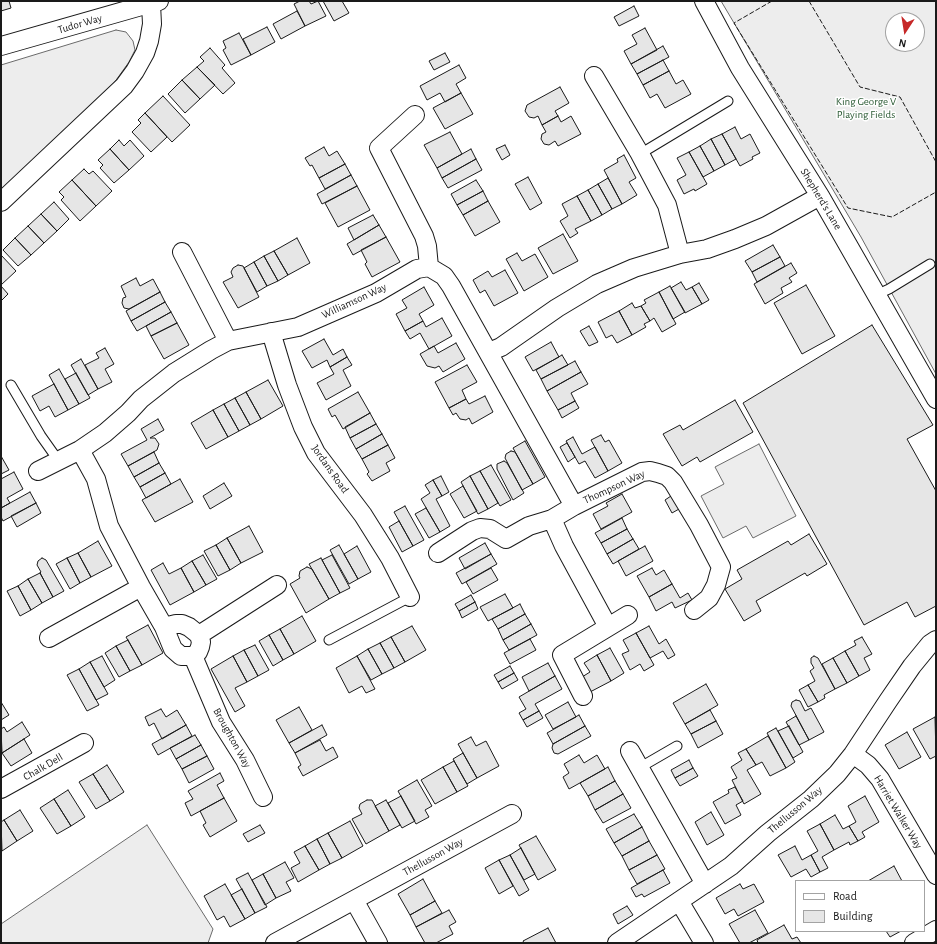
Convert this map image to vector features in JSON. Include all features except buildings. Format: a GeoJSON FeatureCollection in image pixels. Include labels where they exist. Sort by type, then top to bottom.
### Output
{"type":"FeatureCollection","features":[{"type":"Feature","properties":{"kind":"street","name":"Shepherd's Lane"},"geometry":{"type":"LineString","coordinates":[[704,1],[740,68],[820,196],[936,399]]}},
{"type":"Feature","properties":{"kind":"street"},"geometry":{"type":"LineString","coordinates":[[1,202],[124,86],[135,71],[145,53],[149,41],[155,2]]}},
{"type":"Feature","properties":{"kind":"street","name":"Tudor Way"},"geometry":{"type":"LineString","coordinates":[[1,46],[155,2]]}},
{"type":"Feature","properties":{"kind":"street"},"geometry":{"type":"LineString","coordinates":[[594,76],[640,154],[667,204],[680,254]]}},
{"type":"Feature","properties":{"kind":"street"},"geometry":{"type":"LineString","coordinates":[[415,115],[379,148],[424,236],[427,246],[429,267],[444,276],[451,286],[574,506]]}},
{"type":"Feature","properties":{"kind":"street"},"geometry":{"type":"LineString","coordinates":[[489,352],[501,347],[557,308],[597,284],[634,268],[680,254],[735,240],[766,226],[820,196]]}},
{"type":"Feature","properties":{"kind":"street"},"geometry":{"type":"LineString","coordinates":[[182,252],[228,341]]}},
{"type":"Feature","properties":{"kind":"street","name":"Williamson Way"},"geometry":{"type":"LineString","coordinates":[[38,471],[80,450],[105,433],[128,413],[141,399],[174,373],[228,341],[298,327],[376,293],[417,269],[429,267]]}},
{"type":"Feature","properties":{"kind":"street","name":"Jordans Road"},"geometry":{"type":"LineString","coordinates":[[270,332],[287,385],[303,427],[316,453],[363,515],[390,558],[410,598]]}},
{"type":"Feature","properties":{"kind":"street"},"geometry":{"type":"LineString","coordinates":[[80,450],[96,479],[109,526],[141,588],[164,627],[173,649],[181,656],[193,656],[198,652],[201,642],[199,635],[190,627],[182,624],[164,627]]}},
{"type":"Feature","properties":{"kind":"street","name":"Thompson Way"},"geometry":{"type":"LineString","coordinates":[[438,552],[472,531],[480,528],[490,529],[506,538],[529,526],[552,519],[574,506],[642,472],[650,471],[667,476],[673,482],[699,525],[721,567],[716,585],[708,598],[694,610]]}},
{"type":"Feature","properties":{"kind":"street"},"geometry":{"type":"LineString","coordinates":[[552,519],[564,546],[608,627]]}},
{"type":"Feature","properties":{"kind":"street"},"geometry":{"type":"LineString","coordinates":[[199,635],[277,585]]}},
{"type":"Feature","properties":{"kind":"street"},"geometry":{"type":"LineString","coordinates":[[49,638],[141,588]]}},
{"type":"Feature","properties":{"kind":"street"},"geometry":{"type":"LineString","coordinates":[[583,696],[562,655],[628,615]]}},
{"type":"Feature","properties":{"kind":"street","name":"Thellusson Way"},"geometry":{"type":"LineString","coordinates":[[617,943],[731,866],[811,799],[854,754],[912,666],[930,644],[936,640]]}},
{"type":"Feature","properties":{"kind":"street","name":"Broughton Way"},"geometry":{"type":"LineString","coordinates":[[193,656],[221,722],[245,760],[264,797]]}},
{"type":"Feature","properties":{"kind":"street","name":"Chalk Dell"},"geometry":{"type":"LineString","coordinates":[[1,789],[84,743]]}},
{"type":"Feature","properties":{"kind":"street"},"geometry":{"type":"LineString","coordinates":[[630,751],[705,884]]}},
{"type":"Feature","properties":{"kind":"street","name":"Harriet Walker Way"},"geometry":{"type":"LineString","coordinates":[[854,754],[868,765],[880,779],[936,875]]}},
{"type":"Feature","properties":{"kind":"street","name":"Thellusson Way"},"geometry":{"type":"LineString","coordinates":[[275,943],[512,814]]}},
{"type":"Feature","properties":{"kind":"street"},"geometry":{"type":"LineString","coordinates":[[354,900],[378,943]]}},
{"type":"Feature","properties":{"kind":"street"},"geometry":{"type":"LineString","coordinates":[[679,901],[704,943]]}},
{"type":"Feature","properties":{"kind":"street"},"geometry":{"type":"LineString","coordinates":[[914,943],[936,930]]}},
{"type":"Feature","properties":{"kind":"lane"},"geometry":{"type":"LineString","coordinates":[[640,154],[728,101]]}},
{"type":"Feature","properties":{"kind":"lane"},"geometry":{"type":"LineString","coordinates":[[876,295],[889,289],[930,264]]}},
{"type":"Feature","properties":{"kind":"lane"},"geometry":{"type":"LineString","coordinates":[[11,385],[41,436],[58,460]]}},
{"type":"Feature","properties":{"kind":"lane"},"geometry":{"type":"LineString","coordinates":[[329,640],[410,598]]}},
{"type":"Feature","properties":{"kind":"lane"},"geometry":{"type":"LineString","coordinates":[[639,768],[677,746]]}},
{"type":"Feature","properties":{"kind":"shaded area","name":"King George V Playing Fields"},"geometry":{"type":"Polygon","coordinates":[[[721,1],[936,1],[936,374],[861,237],[721,1]]]}},
{"type":"Feature","properties":{"kind":"shaded area"},"geometry":{"type":"Polygon","coordinates":[[[116,30],[126,32],[133,41],[135,50],[129,62],[109,90],[1,190],[1,65],[116,30]]]}},
{"type":"Feature","properties":{"kind":"shaded area"},"geometry":{"type":"Polygon","coordinates":[[[759,444],[796,516],[753,538],[746,526],[723,538],[701,496],[724,484],[715,467],[759,444]]]}},
{"type":"Feature","properties":{"kind":"shaded area"},"geometry":{"type":"Polygon","coordinates":[[[147,825],[213,929],[208,943],[1,943],[1,924],[147,825]]]}},
{"type":"Feature","properties":{"kind":"fence"},"geometry":{"type":"LineString","coordinates":[[772,1],[734,23],[848,208],[892,217],[936,192]]}},
{"type":"Feature","properties":{"kind":"fence"},"geometry":{"type":"LineString","coordinates":[[809,1],[860,87],[900,97],[936,162]]}}]}
